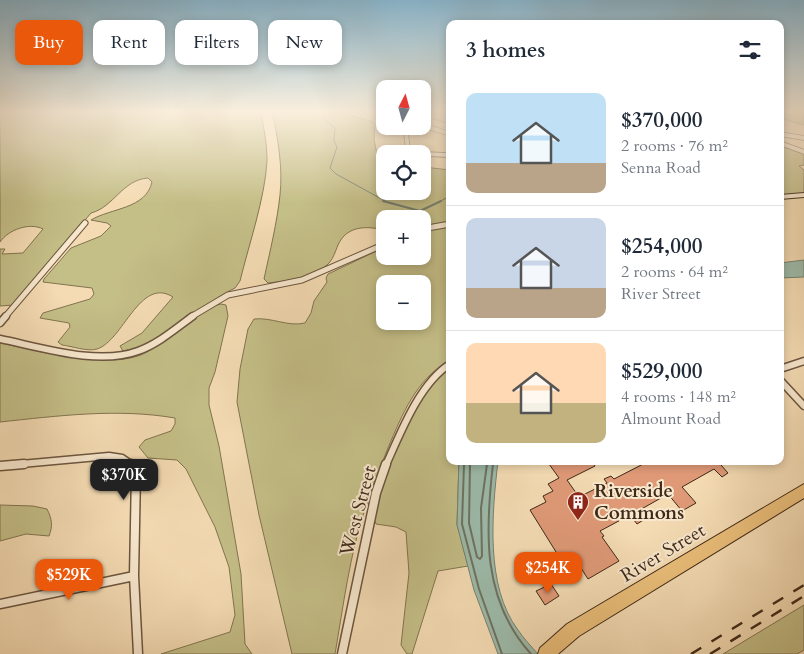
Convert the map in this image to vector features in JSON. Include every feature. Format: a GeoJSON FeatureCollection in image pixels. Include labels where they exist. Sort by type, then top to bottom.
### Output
{"type":"FeatureCollection","features":[{"type":"Feature","properties":{"kind":"highway","name":"River Street"},"geometry":{"type":"LineString","coordinates":[[546,653],[573,630],[804,491]]}},
{"type":"Feature","properties":{"kind":"main road"},"geometry":{"type":"LineString","coordinates":[[784,197],[804,195]]}},
{"type":"Feature","properties":{"kind":"street"},"geometry":{"type":"LineString","coordinates":[[784,144],[804,152]]}},
{"type":"Feature","properties":{"kind":"street"},"geometry":{"type":"LineString","coordinates":[[431,154],[446,155]]}},
{"type":"Feature","properties":{"kind":"street"},"geometry":{"type":"LineString","coordinates":[[0,323],[85,223]]}},
{"type":"Feature","properties":{"kind":"street"},"geometry":{"type":"LineString","coordinates":[[431,227],[446,225]]}},
{"type":"Feature","properties":{"kind":"street"},"geometry":{"type":"LineString","coordinates":[[0,339],[93,356],[120,356],[135,353],[153,344],[222,298],[246,290],[292,283],[376,248]]}},
{"type":"Feature","properties":{"kind":"street"},"geometry":{"type":"LineString","coordinates":[[784,368],[804,360]]}},
{"type":"Feature","properties":{"kind":"street","name":"West Street"},"geometry":{"type":"LineString","coordinates":[[342,654],[376,493],[386,464],[423,390],[439,371],[446,367]]}},
{"type":"Feature","properties":{"kind":"street"},"geometry":{"type":"LineString","coordinates":[[784,384],[804,406]]}},
{"type":"Feature","properties":{"kind":"street"},"geometry":{"type":"LineString","coordinates":[[0,466],[109,456],[129,460],[135,467],[134,576],[138,654]]}},
{"type":"Feature","properties":{"kind":"street"},"geometry":{"type":"LineString","coordinates":[[0,604],[134,576]]}},
{"type":"Feature","properties":{"kind":"shaded area"},"geometry":{"type":"Polygon","coordinates":[[[0,142],[265,142],[266,175],[240,281],[235,288],[165,334],[136,348],[123,351],[120,346],[142,333],[173,297],[161,293],[151,295],[141,302],[106,344],[97,349],[89,350],[62,345],[58,342],[70,327],[69,323],[40,318],[43,313],[90,299],[94,294],[92,288],[43,282],[71,248],[101,236],[111,226],[107,223],[91,220],[127,207],[143,198],[152,182],[148,178],[131,183],[106,205],[91,213],[14,305],[0,306],[0,249],[5,249],[2,254],[23,253],[43,229],[31,226],[19,228],[8,234],[0,242],[0,142]]]}},
{"type":"Feature","properties":{"kind":"shaded area"},"geometry":{"type":"Polygon","coordinates":[[[277,142],[374,142],[376,200],[431,200],[431,168],[446,170],[446,224],[431,226],[431,210],[376,210],[376,229],[358,228],[352,230],[342,238],[334,256],[327,265],[314,273],[299,278],[268,283],[264,279],[277,216],[281,174],[277,142]]]}},
{"type":"Feature","properties":{"kind":"shaded area"},"geometry":{"type":"Polygon","coordinates":[[[784,144],[804,152],[804,165],[799,166],[804,170],[804,195],[784,197],[784,144]]]}},
{"type":"Feature","properties":{"kind":"shaded area"},"geometry":{"type":"Polygon","coordinates":[[[446,227],[446,363],[419,387],[399,423],[379,471],[355,544],[335,654],[292,654],[259,515],[237,402],[240,369],[248,329],[254,319],[267,319],[292,324],[305,323],[311,313],[314,301],[327,282],[328,274],[376,251],[376,265],[431,265],[431,230],[446,227]]]}},
{"type":"Feature","properties":{"kind":"shaded area"},"geometry":{"type":"Polygon","coordinates":[[[221,304],[226,305],[228,316],[215,372],[209,388],[209,405],[219,446],[241,574],[245,644],[252,654],[161,654],[230,632],[235,615],[229,567],[215,527],[186,469],[177,460],[148,458],[139,447],[145,440],[171,431],[175,424],[175,418],[109,413],[65,415],[0,422],[0,343],[75,357],[116,360],[133,357],[147,352],[202,312],[221,304]]]}},
{"type":"Feature","properties":{"kind":"shaded area"},"geometry":{"type":"Polygon","coordinates":[[[446,368],[446,465],[459,465],[457,524],[468,566],[438,571],[412,654],[407,654],[401,645],[409,573],[406,532],[396,527],[376,524],[374,519],[380,495],[376,493],[423,389],[446,368]]]}},
{"type":"Feature","properties":{"kind":"shaded area"},"geometry":{"type":"Polygon","coordinates":[[[0,505],[33,506],[47,509],[51,522],[49,536],[26,534],[0,541],[0,505]]]}},
{"type":"Feature","properties":{"kind":"shaded area"},"geometry":{"type":"Polygon","coordinates":[[[804,605],[804,650],[797,654],[723,654],[804,605]]]}},
{"type":"Feature","properties":{"kind":"water"},"geometry":{"type":"Polygon","coordinates":[[[804,260],[804,277],[784,278],[784,262],[804,260]]]}},
{"type":"Feature","properties":{"kind":"water"},"geometry":{"type":"Polygon","coordinates":[[[459,465],[498,465],[494,503],[493,548],[500,592],[507,612],[520,633],[538,654],[498,654],[474,590],[457,525],[459,465]]]}},
{"type":"Feature","properties":{"kind":"building","name":"Riverside Commons"},"geometry":{"type":"Polygon","coordinates":[[[550,465],[594,465],[567,480],[579,497],[607,483],[604,479],[611,476],[614,479],[641,465],[721,465],[728,473],[722,477],[714,469],[682,487],[696,503],[682,511],[668,494],[638,511],[645,519],[637,524],[630,515],[600,531],[604,536],[602,537],[619,561],[588,579],[572,554],[561,560],[530,510],[546,502],[543,496],[553,491],[548,484],[559,478],[550,465]]]}},
{"type":"Feature","properties":{"kind":"building"},"geometry":{"type":"Polygon","coordinates":[[[551,584],[559,596],[545,605],[536,591],[551,584]]]}},
{"type":"Feature","properties":{"kind":"waterway"},"geometry":{"type":"LineString","coordinates":[[334,142],[337,147],[330,168],[336,174],[387,202]]}},
{"type":"Feature","properties":{"kind":"waterway"},"geometry":{"type":"LineString","coordinates":[[440,202],[446,198]]}},
{"type":"Feature","properties":{"kind":"waterway"},"geometry":{"type":"LineString","coordinates":[[383,201],[420,211],[440,202]]}},
{"type":"Feature","properties":{"kind":"railway"},"geometry":{"type":"LineString","coordinates":[[691,654],[804,585]]}},
{"type":"Feature","properties":{"kind":"railway"},"geometry":{"type":"LineString","coordinates":[[710,654],[804,596]]}},
{"type":"Feature","properties":{"kind":"place","name":"Riverside Commons"},"geometry":{"type":"Point","coordinates":[578,521]}}]}
